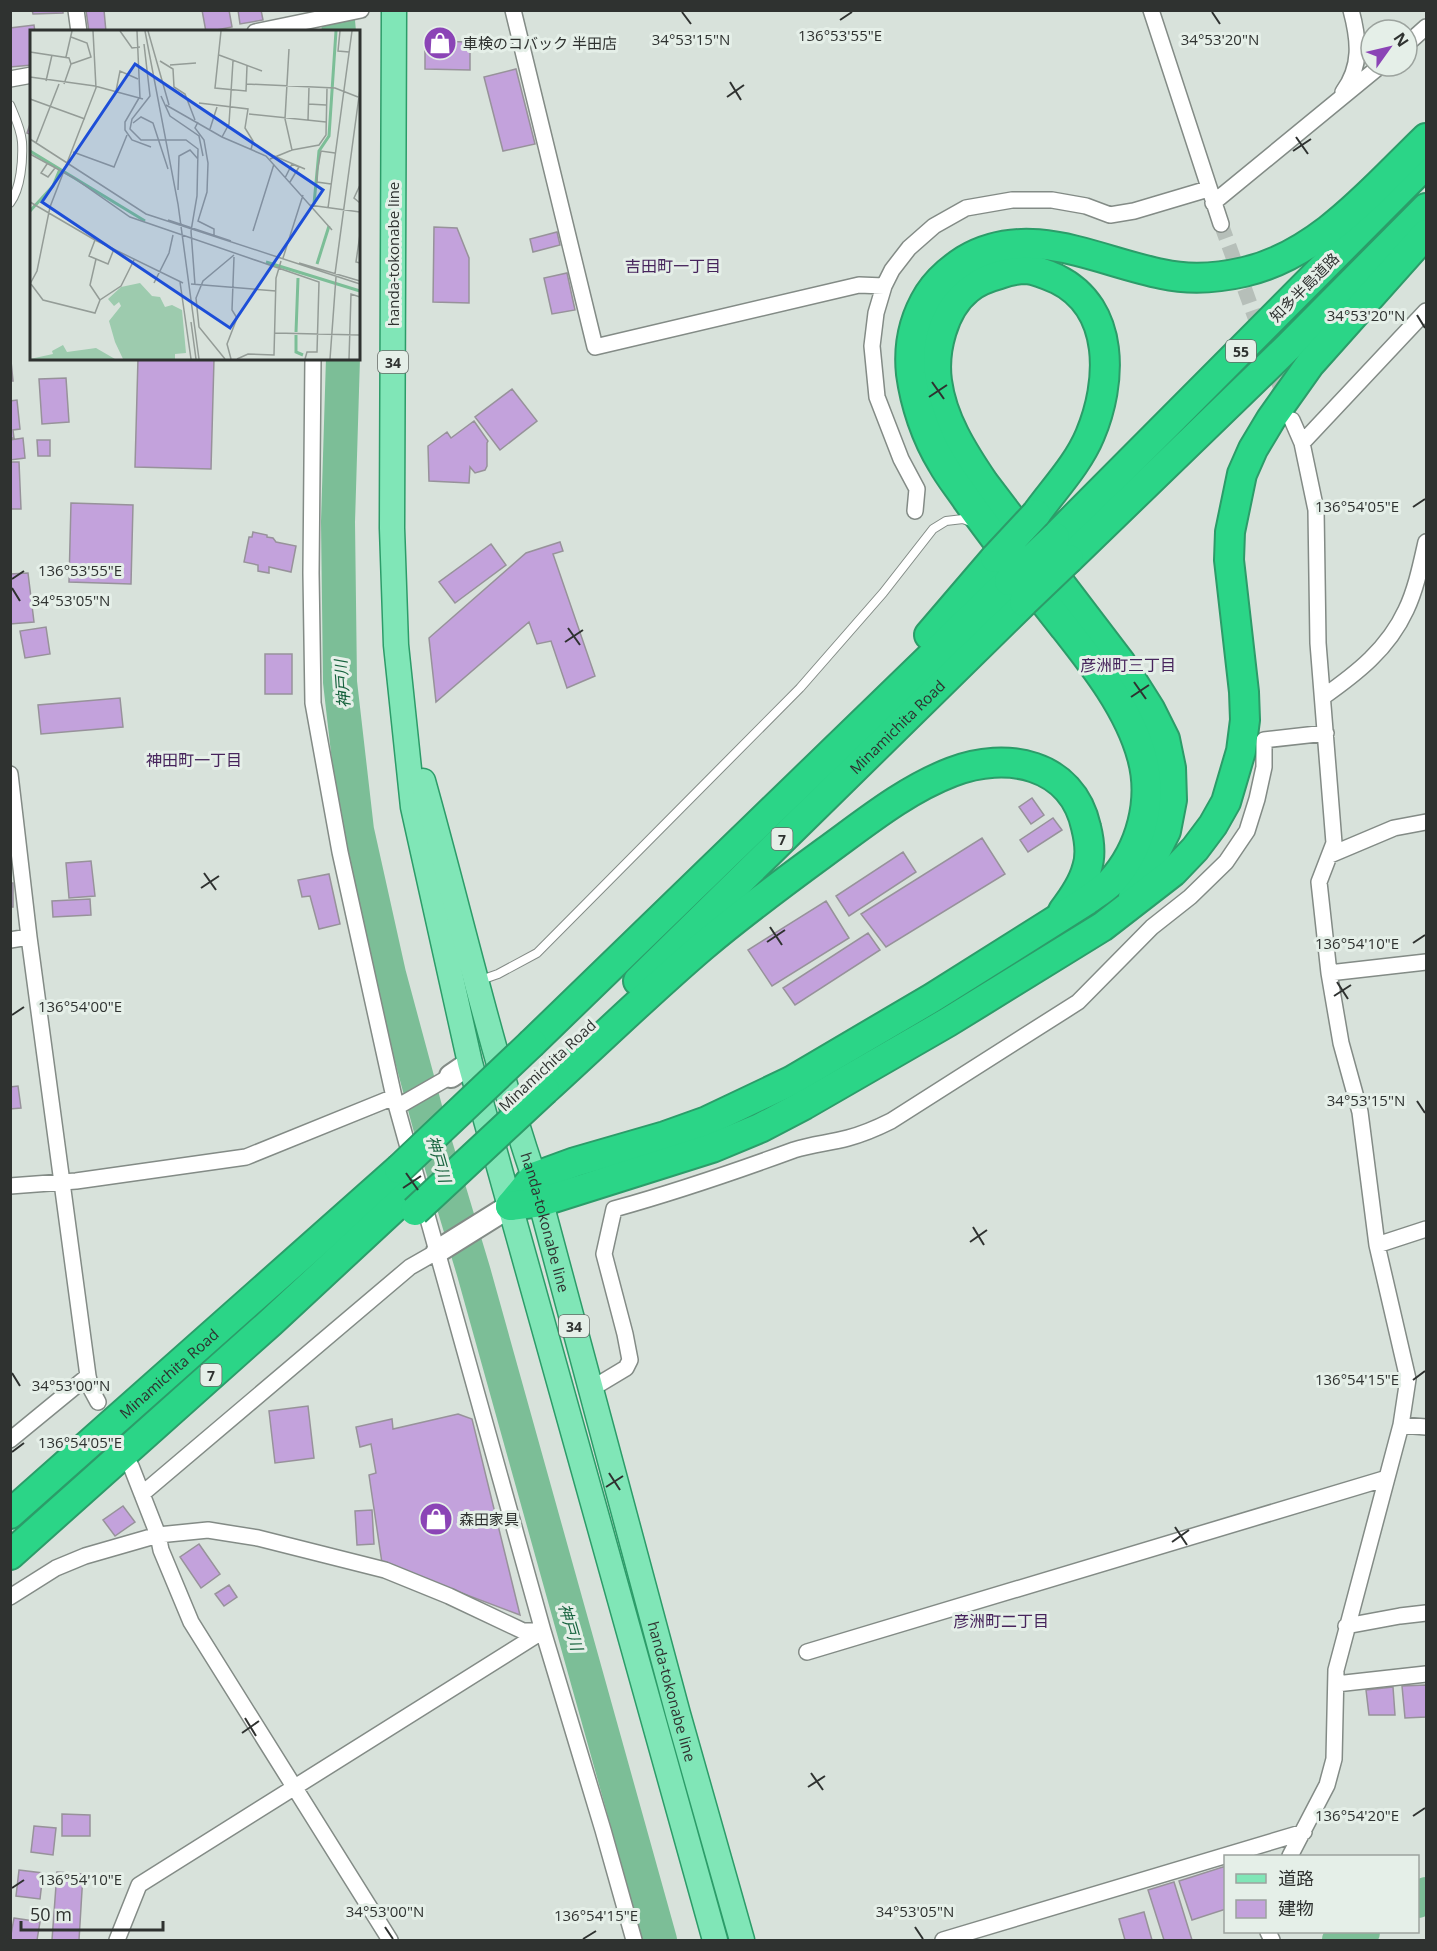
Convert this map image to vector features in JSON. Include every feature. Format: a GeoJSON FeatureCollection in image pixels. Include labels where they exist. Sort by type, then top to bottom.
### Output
{"type":"FeatureCollection","features":[{"type":"Feature","properties":{"kind":"highway"},"geometry":{"type":"LineString","coordinates":[[501,1212],[538,1190],[575,1162],[666,1136],[749,1102],[791,1081],[932,998],[1086,901],[1110,883],[1130,858],[1140,833],[1147,784],[1142,759],[1126,719],[1092,662],[986,527],[942,463],[920,413],[913,387],[910,360],[912,336],[918,315],[940,278],[978,252],[1000,245],[1022,243],[1045,244],[1082,251],[1163,275],[1193,278],[1247,272],[1301,248],[1335,225],[1426,138]]}},
{"type":"Feature","properties":{"kind":"highway","name":"知多半島道路"},"geometry":{"type":"LineString","coordinates":[[1062,548],[1426,164]]}},
{"type":"Feature","properties":{"kind":"highway","name":"知多半島道路"},"geometry":{"type":"LineString","coordinates":[[1062,548],[1288,347],[1426,208]]}},
{"type":"Feature","properties":{"kind":"highway"},"geometry":{"type":"LineString","coordinates":[[538,1190],[712,1148],[760,1128],[948,1022],[1102,927],[1173,872],[1195,849],[1222,810],[1241,751],[1245,720],[1244,692],[1229,560],[1230,532],[1235,501],[1245,466],[1271,419],[1310,364],[1426,234]]}},
{"type":"Feature","properties":{"kind":"highway"},"geometry":{"type":"LineString","coordinates":[[1009,580],[1036,514],[1089,437],[1106,380],[1105,350],[1097,318],[1083,298],[1068,284],[1048,274],[1027,269],[985,278],[967,290],[952,308],[942,331],[937,355],[937,380],[943,407],[966,456],[984,483],[1120,663],[1150,710],[1165,739],[1171,768],[1172,800],[1166,831],[1127,906]]}},
{"type":"Feature","properties":{"kind":"highway","name":"Minamichita Road"},"geometry":{"type":"LineString","coordinates":[[10,1555],[379,1223],[532,1043],[1009,580],[1062,548]]}},
{"type":"Feature","properties":{"kind":"highway","name":"Minamichita Road"},"geometry":{"type":"LineString","coordinates":[[10,1514],[542,1082],[1009,580]]}},
{"type":"Feature","properties":{"kind":"highway"},"geometry":{"type":"LineString","coordinates":[[542,1082],[760,900],[877,814],[913,791],[952,772],[987,764],[1016,763],[1043,770],[1065,786],[1083,810],[1089,838],[1088,866],[1076,893],[1054,922]]}},
{"type":"Feature","properties":{"kind":"main road","name":"handa-tokonabe line"},"geometry":{"type":"LineString","coordinates":[[394,10],[392,528],[396,645],[413,807],[460,1070],[714,1941]]}},
{"type":"Feature","properties":{"kind":"main road","name":"handa-tokonabe line"},"geometry":{"type":"LineString","coordinates":[[404,712],[477,981],[538,1190],[678,1714],[742,1941]]}},
{"type":"Feature","properties":{"kind":"street"},"geometry":{"type":"LineString","coordinates":[[76,10],[80,30]]}},
{"type":"Feature","properties":{"kind":"street"},"geometry":{"type":"LineString","coordinates":[[266,30],[361,10]]}},
{"type":"Feature","properties":{"kind":"street"},"geometry":{"type":"LineString","coordinates":[[513,10],[595,347],[859,285],[884,286]]}},
{"type":"Feature","properties":{"kind":"street"},"geometry":{"type":"LineString","coordinates":[[1151,10],[1221,224]]}},
{"type":"Feature","properties":{"kind":"street"},"geometry":{"type":"LineString","coordinates":[[1334,104],[1352,80],[1356,65],[1358,36],[1351,10]]}},
{"type":"Feature","properties":{"kind":"street"},"geometry":{"type":"LineString","coordinates":[[10,79],[30,75]]}},
{"type":"Feature","properties":{"kind":"street"},"geometry":{"type":"LineString","coordinates":[[915,511],[917,489],[901,459],[877,397],[872,346],[876,313],[884,286],[892,270],[909,248],[934,226],[966,208],[1012,200],[1052,200],[1086,206],[1110,215],[1211,196],[1365,78]]}},
{"type":"Feature","properties":{"kind":"street"},"geometry":{"type":"LineString","coordinates":[[1302,443],[1426,311]]}},
{"type":"Feature","properties":{"kind":"street"},"geometry":{"type":"LineString","coordinates":[[313,360],[311,573],[313,703],[340,852],[399,1102],[438,1251],[543,1631],[634,1941]]}},
{"type":"Feature","properties":{"kind":"street"},"geometry":{"type":"LineString","coordinates":[[1291,1855],[1327,1785],[1334,1759],[1336,1670],[1401,1425],[1408,1379],[1377,1245],[1360,1112],[1341,1043],[1329,973],[1319,882],[1334,843],[1318,643],[1316,510],[1302,443],[1292,420]]}},
{"type":"Feature","properties":{"kind":"street"},"geometry":{"type":"LineString","coordinates":[[1323,697],[1356,674],[1379,652],[1394,632],[1407,609],[1426,542]]}},
{"type":"Feature","properties":{"kind":"street"},"geometry":{"type":"LineString","coordinates":[[591,1389],[626,1368],[630,1360],[604,1254],[614,1209],[668,1194],[795,1150],[822,1142],[846,1139],[869,1131],[891,1121],[1078,1002],[1152,927],[1190,897],[1226,862],[1247,831],[1264,767],[1264,740],[1326,733]]}},
{"type":"Feature","properties":{"kind":"street"},"geometry":{"type":"LineString","coordinates":[[10,774],[28,938],[88,1376],[91,1389],[98,1402]]}},
{"type":"Feature","properties":{"kind":"street"},"geometry":{"type":"LineString","coordinates":[[1330,855],[1394,828],[1426,822]]}},
{"type":"Feature","properties":{"kind":"street"},"geometry":{"type":"LineString","coordinates":[[10,940],[28,938]]}},
{"type":"Feature","properties":{"kind":"street"},"geometry":{"type":"LineString","coordinates":[[1329,973],[1426,962]]}},
{"type":"Feature","properties":{"kind":"street"},"geometry":{"type":"LineString","coordinates":[[10,1186],[246,1156],[399,1102],[460,1070]]}},
{"type":"Feature","properties":{"kind":"street"},"geometry":{"type":"LineString","coordinates":[[142,1494],[410,1267],[501,1212]]}},
{"type":"Feature","properties":{"kind":"street"},"geometry":{"type":"LineString","coordinates":[[1377,1245],[1426,1229]]}},
{"type":"Feature","properties":{"kind":"street"},"geometry":{"type":"LineString","coordinates":[[10,1440],[88,1376]]}},
{"type":"Feature","properties":{"kind":"street"},"geometry":{"type":"LineString","coordinates":[[1401,1425],[1426,1427]]}},
{"type":"Feature","properties":{"kind":"street"},"geometry":{"type":"LineString","coordinates":[[131,1466],[158,1535],[161,1550],[191,1622],[390,1941]]}},
{"type":"Feature","properties":{"kind":"street"},"geometry":{"type":"LineString","coordinates":[[807,1652],[1387,1478]]}},
{"type":"Feature","properties":{"kind":"street"},"geometry":{"type":"LineString","coordinates":[[10,1597],[56,1568],[85,1556],[158,1535],[208,1530],[258,1538],[385,1570],[449,1596],[523,1631],[543,1631]]}},
{"type":"Feature","properties":{"kind":"street"},"geometry":{"type":"LineString","coordinates":[[1346,1626],[1426,1613]]}},
{"type":"Feature","properties":{"kind":"street"},"geometry":{"type":"LineString","coordinates":[[117,1941],[139,1885],[543,1631]]}},
{"type":"Feature","properties":{"kind":"street"},"geometry":{"type":"LineString","coordinates":[[1336,1684],[1426,1674]]}},
{"type":"Feature","properties":{"kind":"street"},"geometry":{"type":"LineString","coordinates":[[1228,1855],[1304,1832]]}},
{"type":"Feature","properties":{"kind":"street"},"geometry":{"type":"LineString","coordinates":[[943,1941],[1224,1856]]}},
{"type":"Feature","properties":{"kind":"lane"},"geometry":{"type":"LineString","coordinates":[[10,105],[22,142],[18,190],[10,203]]}},
{"type":"Feature","properties":{"kind":"lane"},"geometry":{"type":"LineString","coordinates":[[477,981],[498,974],[537,953],[800,688],[883,593],[933,529],[946,521],[963,519],[986,527]]}},
{"type":"Feature","properties":{"kind":"building"},"geometry":{"type":"Polygon","coordinates":[[[32,10],[63,10],[63,13],[33,14],[32,10]]]}},
{"type":"Feature","properties":{"kind":"building"},"geometry":{"type":"Polygon","coordinates":[[[86,10],[104,10],[106,30],[89,30],[86,10]]]}},
{"type":"Feature","properties":{"kind":"building"},"geometry":{"type":"Polygon","coordinates":[[[202,10],[229,10],[232,27],[206,30],[202,10]]]}},
{"type":"Feature","properties":{"kind":"building"},"geometry":{"type":"Polygon","coordinates":[[[238,10],[261,10],[263,20],[240,24],[238,10]]]}},
{"type":"Feature","properties":{"kind":"building"},"geometry":{"type":"Polygon","coordinates":[[[34,25],[35,30],[30,30],[30,65],[10,67],[10,28],[34,25]]]}},
{"type":"Feature","properties":{"kind":"building"},"geometry":{"type":"Polygon","coordinates":[[[425,41],[470,42],[470,70],[425,69],[425,41]]]}},
{"type":"Feature","properties":{"kind":"building"},"geometry":{"type":"Polygon","coordinates":[[[516,69],[535,144],[503,151],[484,77],[516,69]]]}},
{"type":"Feature","properties":{"kind":"building"},"geometry":{"type":"Polygon","coordinates":[[[434,227],[457,228],[469,258],[469,303],[433,302],[434,227]]]}},
{"type":"Feature","properties":{"kind":"building"},"geometry":{"type":"Polygon","coordinates":[[[557,232],[560,245],[533,252],[530,239],[557,232]]]}},
{"type":"Feature","properties":{"kind":"building"},"geometry":{"type":"Polygon","coordinates":[[[567,273],[575,310],[552,314],[544,278],[567,273]]]}},
{"type":"Feature","properties":{"kind":"building"},"geometry":{"type":"Polygon","coordinates":[[[10,351],[13,381],[10,381],[10,351]]]}},
{"type":"Feature","properties":{"kind":"building"},"geometry":{"type":"Polygon","coordinates":[[[138,360],[214,360],[211,469],[135,467],[138,360]]]}},
{"type":"Feature","properties":{"kind":"building"},"geometry":{"type":"Polygon","coordinates":[[[66,378],[69,422],[42,424],[39,379],[66,378]]]}},
{"type":"Feature","properties":{"kind":"building"},"geometry":{"type":"Polygon","coordinates":[[[512,389],[537,421],[500,450],[475,417],[512,389]]]}},
{"type":"Feature","properties":{"kind":"building"},"geometry":{"type":"Polygon","coordinates":[[[17,400],[20,429],[13,430],[14,438],[10,438],[10,401],[17,400]]]}},
{"type":"Feature","properties":{"kind":"building"},"geometry":{"type":"Polygon","coordinates":[[[474,421],[488,441],[485,470],[475,473],[470,467],[469,483],[429,481],[428,446],[447,432],[451,438],[474,421]]]}},
{"type":"Feature","properties":{"kind":"building"},"geometry":{"type":"Polygon","coordinates":[[[23,438],[25,458],[10,460],[10,440],[23,438]]]}},
{"type":"Feature","properties":{"kind":"building"},"geometry":{"type":"Polygon","coordinates":[[[37,440],[50,440],[50,456],[38,456],[37,440]]]}},
{"type":"Feature","properties":{"kind":"building"},"geometry":{"type":"Polygon","coordinates":[[[10,462],[19,462],[21,509],[10,509],[10,462]]]}},
{"type":"Feature","properties":{"kind":"building"},"geometry":{"type":"Polygon","coordinates":[[[71,503],[133,505],[131,584],[69,582],[71,503]]]}},
{"type":"Feature","properties":{"kind":"building"},"geometry":{"type":"Polygon","coordinates":[[[253,532],[267,535],[276,542],[296,546],[291,572],[269,567],[269,573],[258,571],[258,565],[244,562],[249,537],[252,537],[253,532]]]}},
{"type":"Feature","properties":{"kind":"building"},"geometry":{"type":"Polygon","coordinates":[[[560,542],[563,551],[553,554],[595,676],[567,688],[551,641],[537,644],[529,622],[436,702],[429,638],[526,553],[560,542]]]}},
{"type":"Feature","properties":{"kind":"building"},"geometry":{"type":"Polygon","coordinates":[[[491,544],[506,565],[455,603],[439,582],[491,544]]]}},
{"type":"Feature","properties":{"kind":"building"},"geometry":{"type":"Polygon","coordinates":[[[28,573],[34,622],[10,624],[10,574],[28,573]]]}},
{"type":"Feature","properties":{"kind":"building"},"geometry":{"type":"Polygon","coordinates":[[[46,627],[50,654],[25,658],[20,631],[46,627]]]}},
{"type":"Feature","properties":{"kind":"building"},"geometry":{"type":"Polygon","coordinates":[[[265,654],[292,654],[292,694],[265,694],[265,654]]]}},
{"type":"Feature","properties":{"kind":"building"},"geometry":{"type":"Polygon","coordinates":[[[120,698],[123,727],[41,734],[38,705],[120,698]]]}},
{"type":"Feature","properties":{"kind":"building"},"geometry":{"type":"Polygon","coordinates":[[[1032,798],[1044,815],[1031,824],[1019,807],[1032,798]]]}},
{"type":"Feature","properties":{"kind":"building"},"geometry":{"type":"Polygon","coordinates":[[[1053,818],[1062,830],[1028,852],[1020,840],[1053,818]]]}},
{"type":"Feature","properties":{"kind":"building"},"geometry":{"type":"Polygon","coordinates":[[[982,838],[1005,874],[886,947],[861,914],[982,838]]]}},
{"type":"Feature","properties":{"kind":"building"},"geometry":{"type":"Polygon","coordinates":[[[903,852],[916,872],[849,916],[836,896],[903,852]]]}},
{"type":"Feature","properties":{"kind":"building"},"geometry":{"type":"Polygon","coordinates":[[[91,861],[95,896],[69,898],[66,863],[91,861]]]}},
{"type":"Feature","properties":{"kind":"building"},"geometry":{"type":"Polygon","coordinates":[[[329,874],[340,924],[319,929],[310,896],[302,897],[298,880],[329,874]]]}},
{"type":"Feature","properties":{"kind":"building"},"geometry":{"type":"Polygon","coordinates":[[[10,883],[13,883],[13,907],[10,907],[10,883]]]}},
{"type":"Feature","properties":{"kind":"building"},"geometry":{"type":"Polygon","coordinates":[[[90,899],[91,915],[53,917],[52,901],[90,899]]]}},
{"type":"Feature","properties":{"kind":"building"},"geometry":{"type":"Polygon","coordinates":[[[826,901],[849,938],[772,986],[748,950],[826,901]]]}},
{"type":"Feature","properties":{"kind":"building"},"geometry":{"type":"Polygon","coordinates":[[[868,933],[880,950],[795,1005],[783,988],[868,933]]]}},
{"type":"Feature","properties":{"kind":"building"},"geometry":{"type":"Polygon","coordinates":[[[18,1086],[21,1108],[10,1109],[10,1087],[18,1086]]]}},
{"type":"Feature","properties":{"kind":"building"},"geometry":{"type":"Polygon","coordinates":[[[308,1406],[314,1458],[275,1463],[269,1411],[308,1406]]]}},
{"type":"Feature","properties":{"kind":"building","name":"森田家具"},"geometry":{"type":"Polygon","coordinates":[[[458,1414],[472,1419],[520,1615],[382,1563],[369,1475],[376,1473],[371,1444],[360,1447],[356,1427],[392,1419],[393,1429],[458,1414]]]}},
{"type":"Feature","properties":{"kind":"building"},"geometry":{"type":"Polygon","coordinates":[[[123,1506],[135,1522],[115,1536],[103,1520],[123,1506]]]}},
{"type":"Feature","properties":{"kind":"building"},"geometry":{"type":"Polygon","coordinates":[[[372,1510],[374,1544],[357,1545],[355,1511],[372,1510]]]}},
{"type":"Feature","properties":{"kind":"building"},"geometry":{"type":"Polygon","coordinates":[[[199,1544],[220,1574],[201,1588],[180,1557],[199,1544]]]}},
{"type":"Feature","properties":{"kind":"building"},"geometry":{"type":"Polygon","coordinates":[[[229,1585],[237,1597],[224,1606],[215,1594],[229,1585]]]}},
{"type":"Feature","properties":{"kind":"building"},"geometry":{"type":"Polygon","coordinates":[[[1426,1685],[1426,1717],[1405,1718],[1402,1686],[1426,1685]]]}},
{"type":"Feature","properties":{"kind":"building"},"geometry":{"type":"Polygon","coordinates":[[[1393,1687],[1395,1715],[1369,1715],[1366,1690],[1393,1687]]]}},
{"type":"Feature","properties":{"kind":"building"},"geometry":{"type":"Polygon","coordinates":[[[62,1814],[90,1815],[90,1836],[62,1836],[62,1814]]]}},
{"type":"Feature","properties":{"kind":"building"},"geometry":{"type":"Polygon","coordinates":[[[34,1826],[56,1828],[53,1855],[31,1852],[34,1826]]]}},
{"type":"Feature","properties":{"kind":"building"},"geometry":{"type":"Polygon","coordinates":[[[1224,1867],[1224,1910],[1192,1920],[1179,1881],[1224,1867]]]}},
{"type":"Feature","properties":{"kind":"building"},"geometry":{"type":"Polygon","coordinates":[[[19,1870],[43,1873],[40,1899],[16,1896],[19,1870]]]}},
{"type":"Feature","properties":{"kind":"building"},"geometry":{"type":"Polygon","coordinates":[[[57,1872],[83,1874],[79,1940],[52,1940],[57,1872]]]}},
{"type":"Feature","properties":{"kind":"building"},"geometry":{"type":"Polygon","coordinates":[[[1174,1882],[1192,1940],[1164,1940],[1148,1890],[1174,1882]]]}},
{"type":"Feature","properties":{"kind":"building"},"geometry":{"type":"Polygon","coordinates":[[[1144,1912],[1152,1940],[1125,1940],[1119,1919],[1144,1912]]]}},
{"type":"Feature","properties":{"kind":"building"},"geometry":{"type":"Polygon","coordinates":[[[14,1918],[40,1922],[37,1940],[10,1940],[14,1918]]]}},
{"type":"Feature","properties":{"kind":"waterway","name":"神戸川"},"geometry":{"type":"LineString","coordinates":[[337,10],[339,30]]}},
{"type":"Feature","properties":{"kind":"waterway","name":"神戸川"},"geometry":{"type":"LineString","coordinates":[[343,360],[338,522],[340,682],[357,830],[389,974],[431,1130],[474,1273],[660,1940]]}},
{"type":"Feature","properties":{"kind":"waterway"},"geometry":{"type":"LineString","coordinates":[[1419,1900],[1426,1894]]}},
{"type":"Feature","properties":{"kind":"waterway"},"geometry":{"type":"LineString","coordinates":[[1339,1940],[1360,1933]]}},
{"type":"Feature","properties":{"kind":"tunnel"},"geometry":{"type":"LineString","coordinates":[[1221,224],[1285,400]]}},
{"type":"Feature","properties":{"kind":"place","name":"車検のコバック 半田店"},"geometry":{"type":"Point","coordinates":[440,43]}},
{"type":"Feature","properties":{"kind":"place","name":"森田家具"},"geometry":{"type":"Point","coordinates":[436,1519]}},
{"type":"Feature","properties":{"kind":"district","name":"吉田町一丁目"},"geometry":{"type":"Point","coordinates":[673,266]}},
{"type":"Feature","properties":{"kind":"district","name":"彦洲町三丁目"},"geometry":{"type":"Point","coordinates":[1128,665]}},
{"type":"Feature","properties":{"kind":"district","name":"神田町一丁目"},"geometry":{"type":"Point","coordinates":[194,760]}},
{"type":"Feature","properties":{"kind":"district","name":"彦洲町二丁目"},"geometry":{"type":"Point","coordinates":[1001,1621]}}]}
